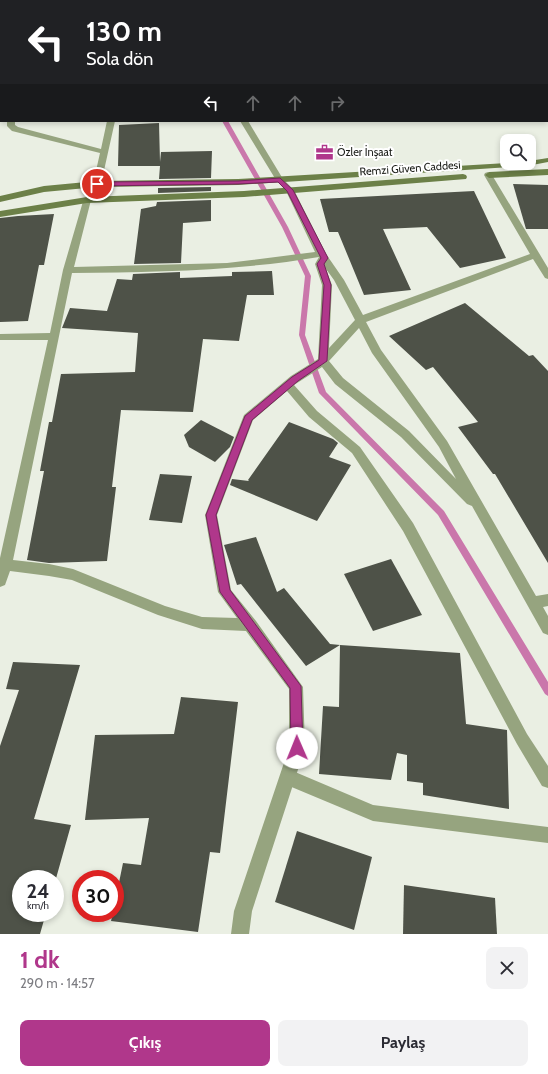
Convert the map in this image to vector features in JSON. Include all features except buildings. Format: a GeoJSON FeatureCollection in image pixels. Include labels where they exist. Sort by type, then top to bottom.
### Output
{"type":"FeatureCollection","features":[{"type":"Feature","properties":{"kind":"main road","name":"Remzi Güven Caddesi"},"geometry":{"type":"LineString","coordinates":[[97,184],[280,180],[526,164],[548,160]]}},
{"type":"Feature","properties":{"kind":"main road","name":"Remzi Güven Caddesi"},"geometry":{"type":"LineString","coordinates":[[87,200],[244,194],[488,175],[548,172]]}},
{"type":"Feature","properties":{"kind":"main road"},"geometry":{"type":"LineString","coordinates":[[0,199],[44,189],[97,184]]}},
{"type":"Feature","properties":{"kind":"main road"},"geometry":{"type":"LineString","coordinates":[[0,214],[87,200]]}},
{"type":"Feature","properties":{"kind":"street"},"geometry":{"type":"LineString","coordinates":[[97,184],[111,122]]}},
{"type":"Feature","properties":{"kind":"street"},"geometry":{"type":"LineString","coordinates":[[245,122],[280,180],[290,190],[321,255],[339,280],[376,351],[443,444],[548,629]]}},
{"type":"Feature","properties":{"kind":"street"},"geometry":{"type":"LineString","coordinates":[[10,125],[15,129],[104,152]]}},
{"type":"Feature","properties":{"kind":"street"},"geometry":{"type":"LineString","coordinates":[[488,175],[548,276]]}},
{"type":"Feature","properties":{"kind":"street"},"geometry":{"type":"LineString","coordinates":[[0,581],[5,565],[68,270],[87,200]]}},
{"type":"Feature","properties":{"kind":"street"},"geometry":{"type":"LineString","coordinates":[[68,270],[204,268],[321,255]]}},
{"type":"Feature","properties":{"kind":"street"},"geometry":{"type":"LineString","coordinates":[[321,255],[320,264],[328,285],[321,362]]}},
{"type":"Feature","properties":{"kind":"street"},"geometry":{"type":"LineString","coordinates":[[240,934],[243,912],[297,748],[296,686],[225,592],[211,515],[248,418],[291,382],[321,362],[360,320],[536,256]]}},
{"type":"Feature","properties":{"kind":"street"},"geometry":{"type":"LineString","coordinates":[[0,337],[54,336]]}},
{"type":"Feature","properties":{"kind":"street"},"geometry":{"type":"LineString","coordinates":[[321,362],[340,381],[405,434],[483,514]]}},
{"type":"Feature","properties":{"kind":"street"},"geometry":{"type":"LineString","coordinates":[[291,382],[313,414],[356,450],[408,527],[522,739],[548,780]]}},
{"type":"Feature","properties":{"kind":"street"},"geometry":{"type":"LineString","coordinates":[[5,565],[50,570],[73,575],[163,611],[202,622],[251,626]]}},
{"type":"Feature","properties":{"kind":"street"},"geometry":{"type":"LineString","coordinates":[[533,602],[548,600]]}},
{"type":"Feature","properties":{"kind":"street"},"geometry":{"type":"LineString","coordinates":[[288,777],[373,813],[548,835]]}},
{"type":"Feature","properties":{"kind":"waterway"},"geometry":{"type":"LineString","coordinates":[[226,122],[285,227],[308,276],[302,335],[323,393],[441,513],[548,691]]}},
{"type":"Feature","properties":{"kind":"place","name":"Özler İnşaat"},"geometry":{"type":"Point","coordinates":[324,152]}},
{"type":"Feature","properties":{"kind":"route"},"geometry":{"type":"LineString","coordinates":[[97,184],[280,180],[290,190],[324,258],[320,264],[328,285],[323,361],[295,379],[248,418],[211,515],[225,592],[296,686],[297,748]]}}]}
